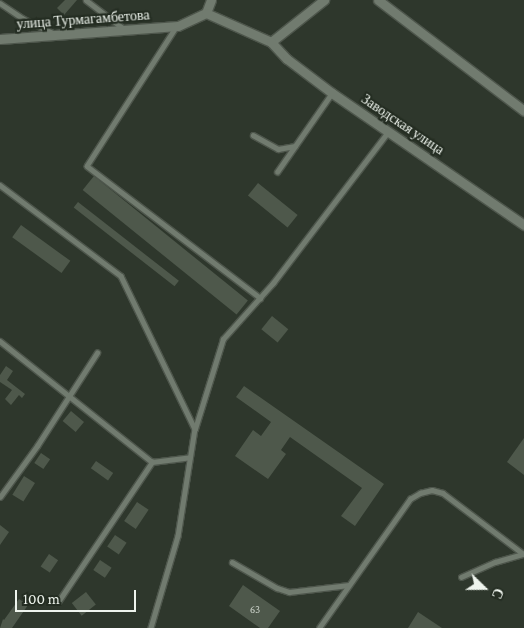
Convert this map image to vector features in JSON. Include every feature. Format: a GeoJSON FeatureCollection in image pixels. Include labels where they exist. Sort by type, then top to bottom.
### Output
{"type":"FeatureCollection","features":[{"type":"Feature","properties":{"kind":"street"},"geometry":{"type":"LineString","coordinates":[[211,0],[206,13],[271,42],[324,0]]}},
{"type":"Feature","properties":{"kind":"street"},"geometry":{"type":"LineString","coordinates":[[378,0],[524,111]]}},
{"type":"Feature","properties":{"kind":"street","name":"улица Турмагамбетова"},"geometry":{"type":"LineString","coordinates":[[0,39],[178,26],[206,13]]}},
{"type":"Feature","properties":{"kind":"street","name":"Заводская улица"},"geometry":{"type":"LineString","coordinates":[[271,42],[287,60],[524,225]]}},
{"type":"Feature","properties":{"kind":"lane"},"geometry":{"type":"LineString","coordinates":[[86,0],[125,30]]}},
{"type":"Feature","properties":{"kind":"lane"},"geometry":{"type":"LineString","coordinates":[[0,3],[22,18],[54,34]]}},
{"type":"Feature","properties":{"kind":"lane"},"geometry":{"type":"LineString","coordinates":[[178,26],[87,166],[260,298]]}},
{"type":"Feature","properties":{"kind":"lane"},"geometry":{"type":"LineString","coordinates":[[277,172],[332,92]]}},
{"type":"Feature","properties":{"kind":"lane"},"geometry":{"type":"LineString","coordinates":[[151,628],[178,536],[195,429],[223,340],[260,298],[389,130]]}},
{"type":"Feature","properties":{"kind":"lane"},"geometry":{"type":"LineString","coordinates":[[253,135],[278,149],[295,146]]}},
{"type":"Feature","properties":{"kind":"lane"},"geometry":{"type":"LineString","coordinates":[[0,185],[121,276],[195,429]]}},
{"type":"Feature","properties":{"kind":"lane"},"geometry":{"type":"LineString","coordinates":[[0,342],[152,462],[190,457]]}},
{"type":"Feature","properties":{"kind":"lane"},"geometry":{"type":"LineString","coordinates":[[0,497],[37,446],[97,353]]}},
{"type":"Feature","properties":{"kind":"lane"},"geometry":{"type":"LineString","coordinates":[[58,602],[152,462]]}},
{"type":"Feature","properties":{"kind":"lane"},"geometry":{"type":"LineString","coordinates":[[319,628],[410,499],[427,491],[444,494],[523,554]]}},
{"type":"Feature","properties":{"kind":"lane"},"geometry":{"type":"LineString","coordinates":[[461,577],[495,562],[523,554]]}},
{"type":"Feature","properties":{"kind":"lane"},"geometry":{"type":"LineString","coordinates":[[232,562],[277,588],[289,592],[349,585]]}},
{"type":"Feature","properties":{"kind":"building"},"geometry":{"type":"Polygon","coordinates":[[[65,0],[77,0],[64,15],[57,8],[65,0]]]}},
{"type":"Feature","properties":{"kind":"building"},"geometry":{"type":"Polygon","coordinates":[[[94,176],[248,301],[237,315],[83,190],[94,176]]]}},
{"type":"Feature","properties":{"kind":"building"},"geometry":{"type":"Polygon","coordinates":[[[258,183],[298,215],[288,228],[248,195],[258,183]]]}},
{"type":"Feature","properties":{"kind":"building"},"geometry":{"type":"Polygon","coordinates":[[[78,202],[179,281],[175,286],[74,208],[78,202]]]}},
{"type":"Feature","properties":{"kind":"building"},"geometry":{"type":"Polygon","coordinates":[[[21,225],[70,261],[62,273],[12,237],[21,225]]]}},
{"type":"Feature","properties":{"kind":"building"},"geometry":{"type":"Polygon","coordinates":[[[272,316],[288,329],[278,342],[261,329],[272,316]]]}},
{"type":"Feature","properties":{"kind":"building"},"geometry":{"type":"Polygon","coordinates":[[[6,366],[13,371],[7,380],[25,394],[22,398],[19,395],[11,405],[5,399],[12,390],[0,382],[0,375],[6,366]]]}},
{"type":"Feature","properties":{"kind":"building"},"geometry":{"type":"Polygon","coordinates":[[[244,386],[384,484],[355,526],[341,516],[362,488],[290,437],[281,450],[286,454],[268,479],[235,456],[253,430],[261,436],[271,422],[236,397],[244,386]]]}},
{"type":"Feature","properties":{"kind":"building"},"geometry":{"type":"Polygon","coordinates":[[[71,411],[84,422],[76,432],[63,421],[71,411]]]}},
{"type":"Feature","properties":{"kind":"building"},"geometry":{"type":"Polygon","coordinates":[[[524,438],[524,475],[507,462],[524,438]]]}},
{"type":"Feature","properties":{"kind":"building"},"geometry":{"type":"Polygon","coordinates":[[[41,453],[50,459],[43,469],[34,463],[41,453]]]}},
{"type":"Feature","properties":{"kind":"building"},"geometry":{"type":"Polygon","coordinates":[[[96,461],[113,473],[108,480],[91,468],[96,461]]]}},
{"type":"Feature","properties":{"kind":"building"},"geometry":{"type":"Polygon","coordinates":[[[24,476],[35,483],[23,502],[12,495],[24,476]]]}},
{"type":"Feature","properties":{"kind":"building"},"geometry":{"type":"Polygon","coordinates":[[[137,502],[149,510],[136,529],[124,521],[137,502]]]}},
{"type":"Feature","properties":{"kind":"building"},"geometry":{"type":"Polygon","coordinates":[[[0,525],[9,532],[0,545],[0,525]]]}},
{"type":"Feature","properties":{"kind":"building"},"geometry":{"type":"Polygon","coordinates":[[[115,535],[127,543],[119,554],[107,547],[115,535]]]}},
{"type":"Feature","properties":{"kind":"building"},"geometry":{"type":"Polygon","coordinates":[[[49,554],[58,560],[50,573],[41,566],[49,554]]]}},
{"type":"Feature","properties":{"kind":"building"},"geometry":{"type":"Polygon","coordinates":[[[100,560],[112,568],[105,578],[93,570],[100,560]]]}},
{"type":"Feature","properties":{"kind":"building"},"geometry":{"type":"Polygon","coordinates":[[[243,585],[280,611],[268,628],[260,628],[229,606],[243,585]]]}},
{"type":"Feature","properties":{"kind":"building"},"geometry":{"type":"Polygon","coordinates":[[[86,592],[96,605],[82,616],[72,603],[86,592]]]}},
{"type":"Feature","properties":{"kind":"building"},"geometry":{"type":"Polygon","coordinates":[[[19,599],[28,605],[12,628],[0,628],[3,619],[19,599]]]}},
{"type":"Feature","properties":{"kind":"building"},"geometry":{"type":"Polygon","coordinates":[[[418,612],[442,628],[408,628],[418,612]]]}}]}
